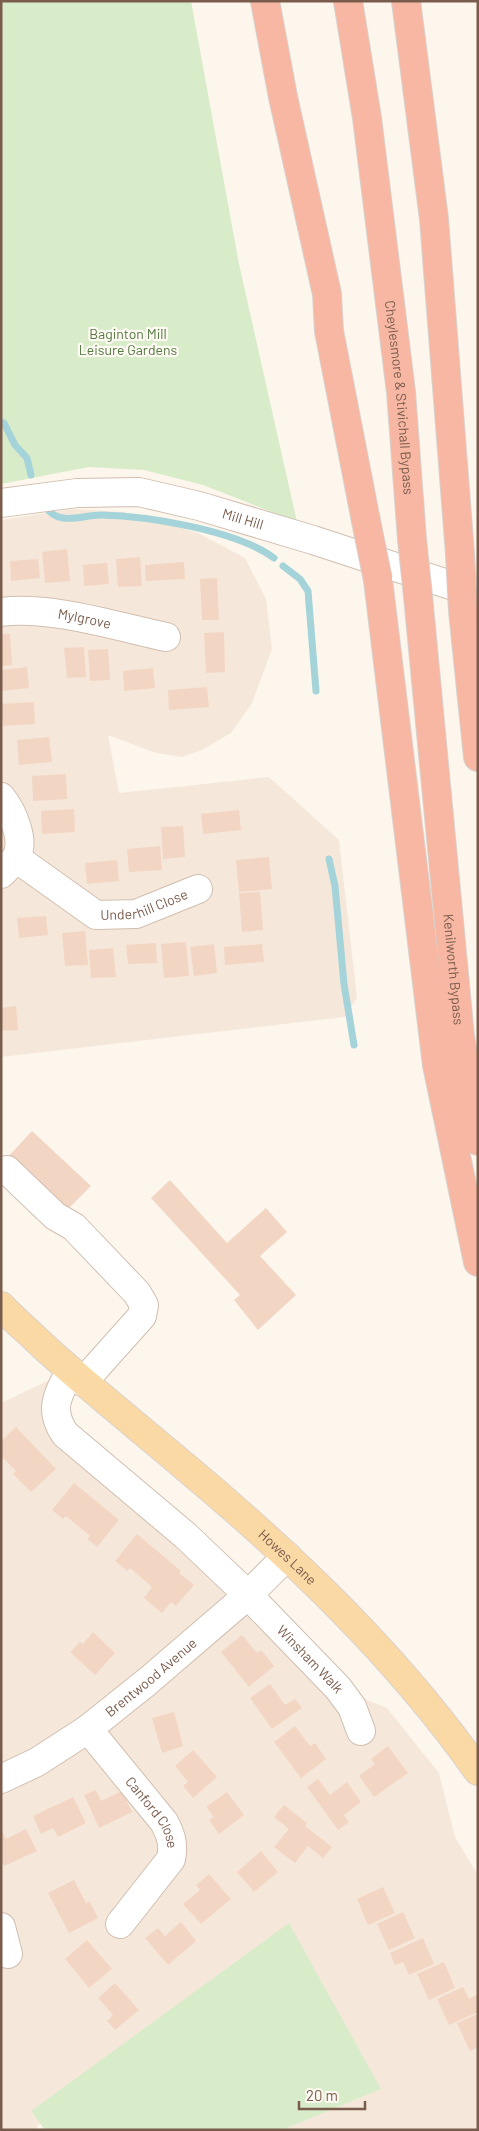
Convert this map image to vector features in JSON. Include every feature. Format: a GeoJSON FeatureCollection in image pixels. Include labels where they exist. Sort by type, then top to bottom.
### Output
{"type":"FeatureCollection","features":[{"type":"Feature","properties":{"kind":"highway"},"geometry":{"type":"LineString","coordinates":[[265,1],[283,97],[327,294],[341,328],[386,582],[436,795]]}},
{"type":"Feature","properties":{"kind":"highway","name":"Cheylesmore & Stivichall Bypass"},"geometry":{"type":"LineString","coordinates":[[348,1],[367,118],[401,392],[412,539],[436,795]]}},
{"type":"Feature","properties":{"kind":"highway"},"geometry":{"type":"LineString","coordinates":[[406,1],[434,219],[460,554],[470,603],[478,757]]}},
{"type":"Feature","properties":{"kind":"highway"},"geometry":{"type":"LineString","coordinates":[[386,582],[437,1065],[478,1262]]}},
{"type":"Feature","properties":{"kind":"highway","name":"Kenilworth Bypass"},"geometry":{"type":"LineString","coordinates":[[436,795],[460,1038],[478,1141]]}},
{"type":"Feature","properties":{"kind":"main road","name":"Howes Lane"},"geometry":{"type":"LineString","coordinates":[[1,1306],[76,1376],[185,1467],[287,1556],[376,1644],[457,1741],[478,1771]]}},
{"type":"Feature","properties":{"kind":"street","name":"Mill Hill"},"geometry":{"type":"LineString","coordinates":[[1,503],[77,493],[139,492],[199,506],[313,540],[470,603]]}},
{"type":"Feature","properties":{"kind":"street","name":"Mylgrove"},"geometry":{"type":"LineString","coordinates":[[1,612],[44,612],[78,617],[166,637]]}},
{"type":"Feature","properties":{"kind":"street"},"geometry":{"type":"LineString","coordinates":[[1,797],[15,818],[19,838],[9,866]]}},
{"type":"Feature","properties":{"kind":"street","name":"Underhill Close"},"geometry":{"type":"LineString","coordinates":[[9,866],[96,915],[136,914],[198,890]]}},
{"type":"Feature","properties":{"kind":"street"},"geometry":{"type":"LineString","coordinates":[[7,1170],[55,1216],[74,1227],[137,1292],[144,1304],[142,1316],[58,1394],[55,1410],[58,1423],[65,1434],[186,1536],[248,1595]]}},
{"type":"Feature","properties":{"kind":"street","name":"Brentwood Avenue"},"geometry":{"type":"LineString","coordinates":[[1,1779],[37,1762],[88,1729],[148,1681],[248,1595],[287,1556]]}},
{"type":"Feature","properties":{"kind":"street","name":"Winsham Walk"},"geometry":{"type":"LineString","coordinates":[[248,1595],[338,1688],[352,1707],[361,1731]]}},
{"type":"Feature","properties":{"kind":"street","name":"Canford Close"},"geometry":{"type":"LineString","coordinates":[[88,1729],[164,1822],[172,1837],[173,1848],[171,1858],[120,1924]]}},
{"type":"Feature","properties":{"kind":"street"},"geometry":{"type":"LineString","coordinates":[[1,1927],[8,1954]]}},
{"type":"Feature","properties":{"kind":"shaded area"},"geometry":{"type":"Polygon","coordinates":[[[74,509],[123,512],[198,533],[245,558],[266,599],[272,649],[252,703],[231,733],[202,750],[182,757],[156,753],[108,735],[119,793],[269,777],[339,840],[357,998],[345,1017],[1,1057],[1,520],[74,509]]]}},
{"type":"Feature","properties":{"kind":"shaded area"},"geometry":{"type":"Polygon","coordinates":[[[58,1376],[47,1415],[241,1593],[162,1663],[1,1772],[1,1403],[58,1376]]]}},
{"type":"Feature","properties":{"kind":"shaded area"},"geometry":{"type":"Polygon","coordinates":[[[248,1595],[338,1688],[387,1708],[439,1773],[455,1837],[478,1875],[478,2130],[282,2130],[381,2089],[31,2112],[40,2123],[35,2130],[1,2130],[1,1779],[248,1595]]]}},
{"type":"Feature","properties":{"kind":"green space","name":"Baginton Mill Leisure Gardens"},"geometry":{"type":"Polygon","coordinates":[[[1,1],[191,1],[239,264],[297,522],[203,485],[144,470],[89,467],[1,484],[1,1]]]}},
{"type":"Feature","properties":{"kind":"green space"},"geometry":{"type":"Polygon","coordinates":[[[289,1923],[381,2089],[282,2130],[45,2130],[31,2111],[289,1923]]]}},
{"type":"Feature","properties":{"kind":"building"},"geometry":{"type":"Polygon","coordinates":[[[67,549],[70,581],[45,583],[42,552],[67,549]]]}},
{"type":"Feature","properties":{"kind":"building"},"geometry":{"type":"Polygon","coordinates":[[[140,557],[142,586],[118,587],[116,559],[140,557]]]}},
{"type":"Feature","properties":{"kind":"building"},"geometry":{"type":"Polygon","coordinates":[[[38,559],[40,578],[11,581],[10,561],[38,559]]]}},
{"type":"Feature","properties":{"kind":"building"},"geometry":{"type":"Polygon","coordinates":[[[184,562],[185,579],[146,581],[145,565],[184,562]]]}},
{"type":"Feature","properties":{"kind":"building"},"geometry":{"type":"Polygon","coordinates":[[[107,563],[109,584],[84,586],[83,565],[107,563]]]}},
{"type":"Feature","properties":{"kind":"building"},"geometry":{"type":"Polygon","coordinates":[[[217,578],[219,620],[202,620],[200,579],[217,578]]]}},
{"type":"Feature","properties":{"kind":"building"},"geometry":{"type":"Polygon","coordinates":[[[224,632],[225,672],[206,673],[204,633],[224,632]]]}},
{"type":"Feature","properties":{"kind":"building"},"geometry":{"type":"Polygon","coordinates":[[[1,634],[10,634],[12,665],[1,666],[1,634]]]}},
{"type":"Feature","properties":{"kind":"building"},"geometry":{"type":"Polygon","coordinates":[[[84,647],[86,677],[67,678],[64,648],[84,647]]]}},
{"type":"Feature","properties":{"kind":"building"},"geometry":{"type":"Polygon","coordinates":[[[108,649],[110,680],[90,681],[88,650],[108,649]]]}},
{"type":"Feature","properties":{"kind":"building"},"geometry":{"type":"Polygon","coordinates":[[[27,667],[29,688],[1,691],[1,670],[27,667]]]}},
{"type":"Feature","properties":{"kind":"building"},"geometry":{"type":"Polygon","coordinates":[[[153,668],[155,688],[124,691],[123,671],[153,668]]]}},
{"type":"Feature","properties":{"kind":"building"},"geometry":{"type":"Polygon","coordinates":[[[207,687],[209,707],[169,710],[168,690],[207,687]]]}},
{"type":"Feature","properties":{"kind":"building"},"geometry":{"type":"Polygon","coordinates":[[[34,702],[35,724],[3,726],[1,704],[34,702]]]}},
{"type":"Feature","properties":{"kind":"building"},"geometry":{"type":"Polygon","coordinates":[[[49,737],[52,762],[19,765],[17,740],[49,737]]]}},
{"type":"Feature","properties":{"kind":"building"},"geometry":{"type":"Polygon","coordinates":[[[66,774],[67,799],[33,801],[32,776],[66,774]]]}},
{"type":"Feature","properties":{"kind":"building"},"geometry":{"type":"Polygon","coordinates":[[[74,809],[75,832],[42,834],[41,811],[74,809]]]}},
{"type":"Feature","properties":{"kind":"building"},"geometry":{"type":"Polygon","coordinates":[[[239,810],[241,830],[203,834],[201,814],[239,810]]]}},
{"type":"Feature","properties":{"kind":"building"},"geometry":{"type":"Polygon","coordinates":[[[183,826],[185,857],[163,859],[161,827],[183,826]]]}},
{"type":"Feature","properties":{"kind":"building"},"geometry":{"type":"Polygon","coordinates":[[[160,846],[162,870],[129,872],[127,849],[160,846]]]}},
{"type":"Feature","properties":{"kind":"building"},"geometry":{"type":"Polygon","coordinates":[[[269,857],[272,889],[239,892],[236,860],[269,857]]]}},
{"type":"Feature","properties":{"kind":"building"},"geometry":{"type":"Polygon","coordinates":[[[117,860],[119,881],[87,884],[85,863],[117,860]]]}},
{"type":"Feature","properties":{"kind":"building"},"geometry":{"type":"Polygon","coordinates":[[[260,892],[263,930],[242,932],[239,893],[260,892]]]}},
{"type":"Feature","properties":{"kind":"building"},"geometry":{"type":"Polygon","coordinates":[[[46,916],[48,935],[19,938],[17,918],[46,916]]]}},
{"type":"Feature","properties":{"kind":"building"},"geometry":{"type":"Polygon","coordinates":[[[85,931],[88,965],[65,966],[62,933],[85,931]]]}},
{"type":"Feature","properties":{"kind":"building"},"geometry":{"type":"Polygon","coordinates":[[[186,942],[189,976],[164,978],[161,944],[186,942]]]}},
{"type":"Feature","properties":{"kind":"building"},"geometry":{"type":"Polygon","coordinates":[[[156,943],[157,963],[128,964],[126,945],[156,943]]]}},
{"type":"Feature","properties":{"kind":"building"},"geometry":{"type":"Polygon","coordinates":[[[214,944],[217,973],[194,976],[190,947],[214,944]]]}},
{"type":"Feature","properties":{"kind":"building"},"geometry":{"type":"Polygon","coordinates":[[[262,944],[264,962],[225,965],[224,947],[262,944]]]}},
{"type":"Feature","properties":{"kind":"building"},"geometry":{"type":"Polygon","coordinates":[[[113,948],[116,977],[91,978],[89,950],[113,948]]]}},
{"type":"Feature","properties":{"kind":"building"},"geometry":{"type":"Polygon","coordinates":[[[16,1006],[18,1030],[1,1031],[1,1008],[16,1006]]]}},
{"type":"Feature","properties":{"kind":"building"},"geometry":{"type":"Polygon","coordinates":[[[32,1131],[91,1186],[64,1213],[6,1159],[32,1131]]]}},
{"type":"Feature","properties":{"kind":"building"},"geometry":{"type":"Polygon","coordinates":[[[170,1180],[227,1243],[266,1208],[287,1232],[260,1256],[296,1295],[258,1330],[234,1300],[240,1295],[151,1198],[170,1180]]]}},
{"type":"Feature","properties":{"kind":"building"},"geometry":{"type":"Polygon","coordinates":[[[16,1427],[56,1469],[31,1492],[13,1474],[16,1471],[3,1458],[1,1460],[1,1441],[16,1427]]]}},
{"type":"Feature","properties":{"kind":"building"},"geometry":{"type":"Polygon","coordinates":[[[74,1483],[119,1520],[97,1547],[87,1539],[90,1536],[66,1516],[63,1519],[52,1510],[74,1483]]]}},
{"type":"Feature","properties":{"kind":"building"},"geometry":{"type":"Polygon","coordinates":[[[137,1534],[181,1571],[179,1573],[194,1585],[176,1606],[171,1602],[162,1613],[144,1598],[152,1587],[130,1568],[127,1571],[115,1561],[137,1534]]]}},
{"type":"Feature","properties":{"kind":"building"},"geometry":{"type":"Polygon","coordinates":[[[93,1632],[115,1653],[95,1675],[70,1652],[80,1642],[83,1644],[93,1632]]]}},
{"type":"Feature","properties":{"kind":"building"},"geometry":{"type":"Polygon","coordinates":[[[242,1635],[257,1653],[261,1650],[274,1666],[249,1687],[221,1652],[242,1635]]]}},
{"type":"Feature","properties":{"kind":"building"},"geometry":{"type":"Polygon","coordinates":[[[270,1684],[285,1705],[295,1699],[302,1708],[272,1729],[250,1698],[270,1684]]]}},
{"type":"Feature","properties":{"kind":"building"},"geometry":{"type":"Polygon","coordinates":[[[174,1712],[183,1746],[162,1753],[152,1718],[174,1712]]]}},
{"type":"Feature","properties":{"kind":"building"},"geometry":{"type":"Polygon","coordinates":[[[295,1726],[310,1746],[315,1743],[326,1759],[301,1778],[274,1742],[295,1726]]]}},
{"type":"Feature","properties":{"kind":"building"},"geometry":{"type":"Polygon","coordinates":[[[388,1746],[408,1773],[374,1797],[359,1776],[375,1764],[371,1759],[388,1746]]]}},
{"type":"Feature","properties":{"kind":"building"},"geometry":{"type":"Polygon","coordinates":[[[193,1750],[217,1777],[193,1798],[183,1786],[188,1782],[175,1766],[193,1750]]]}},
{"type":"Feature","properties":{"kind":"building"},"geometry":{"type":"Polygon","coordinates":[[[318,1779],[330,1795],[347,1782],[361,1802],[344,1815],[349,1822],[338,1830],[307,1787],[318,1779]]]}},
{"type":"Feature","properties":{"kind":"building"},"geometry":{"type":"Polygon","coordinates":[[[96,1790],[101,1801],[122,1791],[132,1812],[99,1828],[84,1795],[96,1790]]]}},
{"type":"Feature","properties":{"kind":"building"},"geometry":{"type":"Polygon","coordinates":[[[227,1792],[244,1815],[219,1834],[209,1820],[214,1817],[206,1807],[227,1792]]]}},
{"type":"Feature","properties":{"kind":"building"},"geometry":{"type":"Polygon","coordinates":[[[73,1797],[86,1823],[58,1837],[53,1828],[41,1834],[33,1816],[73,1797]]]}},
{"type":"Feature","properties":{"kind":"building"},"geometry":{"type":"Polygon","coordinates":[[[284,1805],[307,1823],[305,1826],[332,1847],[323,1858],[308,1846],[295,1863],[274,1847],[289,1829],[274,1817],[284,1805]]]}},
{"type":"Feature","properties":{"kind":"building"},"geometry":{"type":"Polygon","coordinates":[[[1,1829],[6,1839],[26,1829],[37,1851],[4,1866],[1,1859],[1,1829]]]}},
{"type":"Feature","properties":{"kind":"building"},"geometry":{"type":"Polygon","coordinates":[[[261,1851],[278,1872],[254,1892],[237,1872],[261,1851]]]}},
{"type":"Feature","properties":{"kind":"building"},"geometry":{"type":"Polygon","coordinates":[[[209,1874],[231,1899],[201,1924],[183,1904],[200,1890],[196,1885],[209,1874]]]}},
{"type":"Feature","properties":{"kind":"building"},"geometry":{"type":"Polygon","coordinates":[[[74,1880],[86,1903],[90,1902],[98,1918],[69,1933],[48,1893],[74,1880]]]}},
{"type":"Feature","properties":{"kind":"building"},"geometry":{"type":"Polygon","coordinates":[[[383,1887],[395,1913],[368,1925],[357,1899],[383,1887]]]}},
{"type":"Feature","properties":{"kind":"building"},"geometry":{"type":"Polygon","coordinates":[[[403,1912],[415,1938],[389,1950],[377,1924],[403,1912]]]}},
{"type":"Feature","properties":{"kind":"building"},"geometry":{"type":"Polygon","coordinates":[[[181,1922],[196,1941],[168,1965],[145,1938],[158,1928],[165,1936],[181,1922]]]}},
{"type":"Feature","properties":{"kind":"building"},"geometry":{"type":"Polygon","coordinates":[[[423,1938],[434,1964],[409,1975],[403,1962],[395,1965],[390,1953],[423,1938]]]}},
{"type":"Feature","properties":{"kind":"building"},"geometry":{"type":"Polygon","coordinates":[[[87,1940],[112,1969],[89,1988],[65,1959],[87,1940]]]}},
{"type":"Feature","properties":{"kind":"building"},"geometry":{"type":"Polygon","coordinates":[[[444,1962],[455,1988],[429,2000],[417,1974],[444,1962]]]}},
{"type":"Feature","properties":{"kind":"building"},"geometry":{"type":"Polygon","coordinates":[[[115,1983],[139,2010],[115,2030],[107,2021],[113,2015],[98,1998],[115,1983]]]}},
{"type":"Feature","properties":{"kind":"building"},"geometry":{"type":"Polygon","coordinates":[[[463,1987],[469,1999],[477,1995],[478,2012],[449,2025],[437,1999],[463,1987]]]}},
{"type":"Feature","properties":{"kind":"building"},"geometry":{"type":"Polygon","coordinates":[[[478,2014],[478,2047],[470,2051],[457,2023],[478,2014]]]}},
{"type":"Feature","properties":{"kind":"waterway"},"geometry":{"type":"LineString","coordinates":[[1,422],[4,423],[15,445],[27,458],[31,475]]}},
{"type":"Feature","properties":{"kind":"waterway"},"geometry":{"type":"LineString","coordinates":[[45,506],[52,514],[63,518],[101,515],[120,516],[190,526],[237,540],[258,548],[274,558]]}},
{"type":"Feature","properties":{"kind":"waterway"},"geometry":{"type":"LineString","coordinates":[[283,566],[300,579],[308,591],[316,691]]}},
{"type":"Feature","properties":{"kind":"waterway"},"geometry":{"type":"LineString","coordinates":[[329,859],[335,886],[344,984],[354,1045]]}}]}
